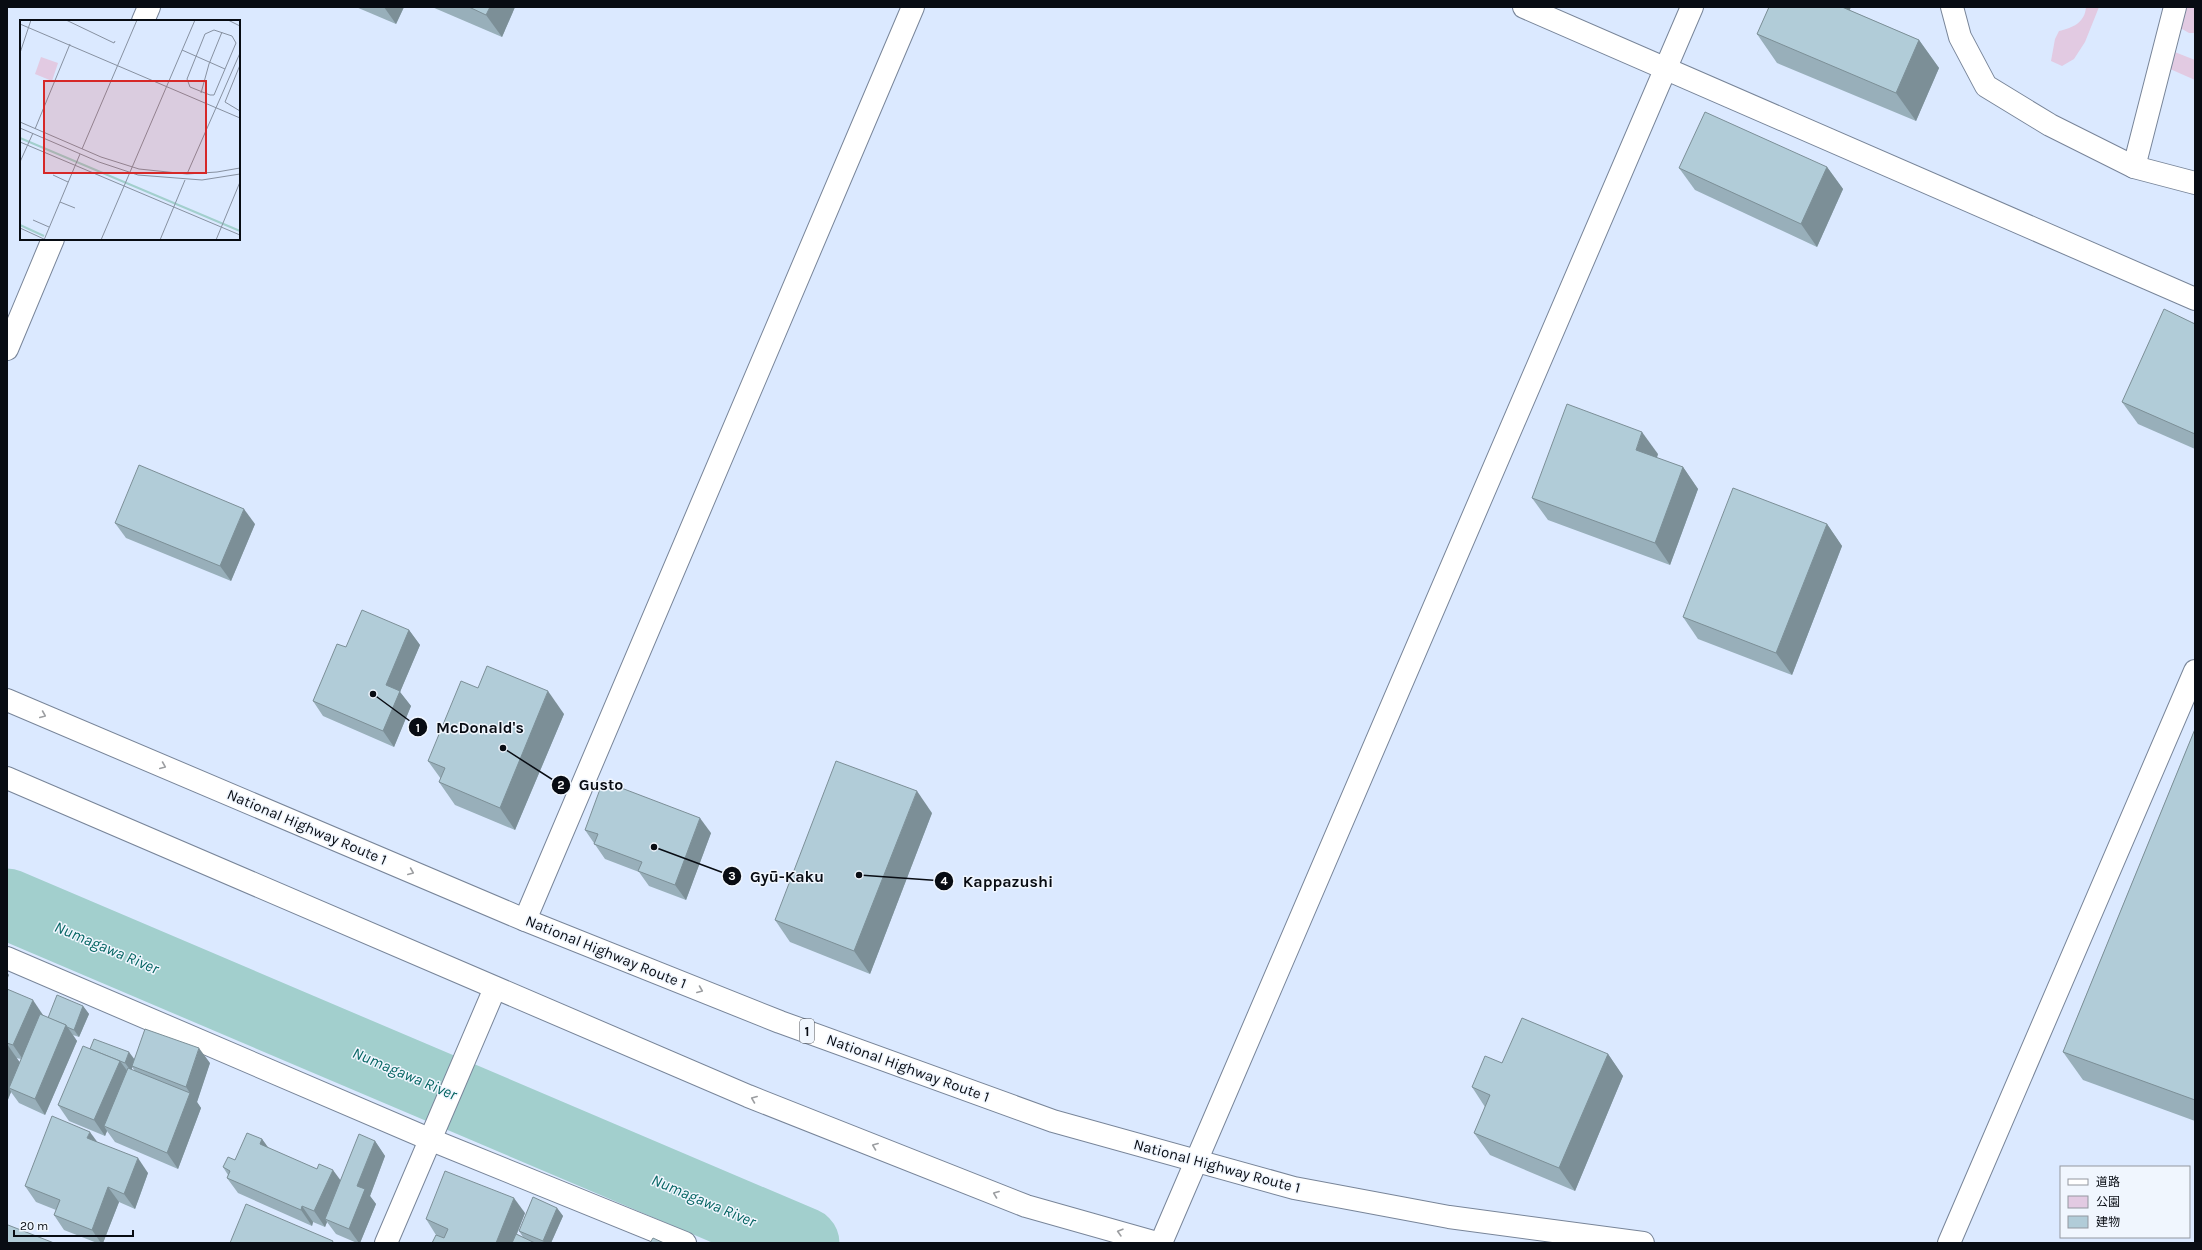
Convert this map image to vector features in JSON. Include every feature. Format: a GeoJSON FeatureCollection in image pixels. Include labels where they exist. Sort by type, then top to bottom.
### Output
{"type":"FeatureCollection","features":[{"type":"Feature","properties":{"kind":"main road"},"geometry":{"type":"LineString","coordinates":[[143,20],[149,7]]}},
{"type":"Feature","properties":{"kind":"main road"},"geometry":{"type":"LineString","coordinates":[[525,920],[913,7]]}},
{"type":"Feature","properties":{"kind":"main road"},"geometry":{"type":"LineString","coordinates":[[1524,7],[1666,67],[2195,299]]}},
{"type":"Feature","properties":{"kind":"main road"},"geometry":{"type":"LineString","coordinates":[[1161,1243],[1692,7]]}},
{"type":"Feature","properties":{"kind":"main road"},"geometry":{"type":"LineString","coordinates":[[1952,7],[1960,38],[1986,86],[2050,125],[2134,167],[2195,183]]}},
{"type":"Feature","properties":{"kind":"main road"},"geometry":{"type":"LineString","coordinates":[[2134,167],[2175,7]]}},
{"type":"Feature","properties":{"kind":"main road"},"geometry":{"type":"LineString","coordinates":[[7,349],[53,240]]}},
{"type":"Feature","properties":{"kind":"main road"},"geometry":{"type":"LineString","coordinates":[[1949,1243],[2195,671]]}},
{"type":"Feature","properties":{"kind":"main road","name":"National Highway Route 1"},"geometry":{"type":"LineString","coordinates":[[7,700],[525,920],[780,1022],[1053,1121],[1294,1188],[1441,1216],[1644,1243]]}},
{"type":"Feature","properties":{"kind":"main road"},"geometry":{"type":"LineString","coordinates":[[7,778],[748,1096],[1026,1206],[1158,1243]]}},
{"type":"Feature","properties":{"kind":"main road"},"geometry":{"type":"LineString","coordinates":[[7,958],[432,1132],[685,1243]]}},
{"type":"Feature","properties":{"kind":"main road"},"geometry":{"type":"LineString","coordinates":[[386,1243],[432,1132],[495,988]]}},
{"type":"Feature","properties":{"kind":"green space"},"geometry":{"type":"Polygon","coordinates":[[[2086,7],[2099,7],[2085,42],[2074,59],[2062,66],[2051,61],[2055,39],[2059,31],[2077,24],[2083,17],[2086,7]]]}},
{"type":"Feature","properties":{"kind":"green space"},"geometry":{"type":"Polygon","coordinates":[[[2167,7],[2195,7],[2195,33],[2189,33],[2170,22],[2167,7]]]}},
{"type":"Feature","properties":{"kind":"green space"},"geometry":{"type":"Polygon","coordinates":[[[2162,47],[2195,60],[2195,80],[2161,65],[2162,47]]]}},
{"type":"Feature","properties":{"kind":"building"},"geometry":{"type":"Polygon","coordinates":[[[469,7],[490,7],[486,15],[469,7]]]}},
{"type":"Feature","properties":{"kind":"building"},"geometry":{"type":"Polygon","coordinates":[[[1769,7],[1842,7],[1919,40],[1896,93],[1757,34],[1769,7]]]}},
{"type":"Feature","properties":{"kind":"building"},"geometry":{"type":"Polygon","coordinates":[[[1705,112],[1827,167],[1801,224],[1679,168],[1705,112]]]}},
{"type":"Feature","properties":{"kind":"building"},"geometry":{"type":"Polygon","coordinates":[[[2164,309],[2195,324],[2195,434],[2122,402],[2164,309]]]}},
{"type":"Feature","properties":{"kind":"building"},"geometry":{"type":"Polygon","coordinates":[[[1567,404],[1642,432],[1636,450],[1683,467],[1655,543],[1532,498],[1567,404]]]}},
{"type":"Feature","properties":{"kind":"building"},"geometry":{"type":"Polygon","coordinates":[[[139,465],[244,509],[220,566],[115,523],[139,465]]]}},
{"type":"Feature","properties":{"kind":"building"},"geometry":{"type":"Polygon","coordinates":[[[1733,488],[1827,524],[1776,653],[1683,617],[1733,488]]]}},
{"type":"Feature","properties":{"kind":"building"},"geometry":{"type":"Polygon","coordinates":[[[362,610],[409,630],[386,685],[400,691],[383,731],[313,701],[337,644],[346,647],[362,610]]]}},
{"type":"Feature","properties":{"kind":"building"},"geometry":{"type":"Polygon","coordinates":[[[487,666],[548,691],[500,808],[439,782],[445,768],[428,761],[461,681],[478,688],[487,666]]]}},
{"type":"Feature","properties":{"kind":"building"},"geometry":{"type":"Polygon","coordinates":[[[2195,729],[2195,1100],[2063,1052],[2195,729]]]}},
{"type":"Feature","properties":{"kind":"building"},"geometry":{"type":"Polygon","coordinates":[[[836,761],[917,791],[854,951],[775,920],[836,761]]]}},
{"type":"Feature","properties":{"kind":"building"},"geometry":{"type":"Polygon","coordinates":[[[603,781],[700,818],[675,885],[638,871],[642,862],[594,844],[598,834],[585,830],[603,781]]]}},
{"type":"Feature","properties":{"kind":"building"},"geometry":{"type":"Polygon","coordinates":[[[7,989],[33,1000],[13,1045],[7,1043],[7,989]]]}},
{"type":"Feature","properties":{"kind":"building"},"geometry":{"type":"Polygon","coordinates":[[[57,995],[83,1006],[74,1030],[48,1018],[57,995]]]}},
{"type":"Feature","properties":{"kind":"building"},"geometry":{"type":"Polygon","coordinates":[[[40,1014],[66,1025],[35,1099],[9,1088],[40,1014]]]}},
{"type":"Feature","properties":{"kind":"building"},"geometry":{"type":"Polygon","coordinates":[[[1522,1018],[1608,1054],[1559,1168],[1474,1133],[1490,1095],[1472,1087],[1485,1056],[1502,1063],[1522,1018]]]}},
{"type":"Feature","properties":{"kind":"building"},"geometry":{"type":"Polygon","coordinates":[[[145,1029],[199,1048],[186,1087],[132,1066],[145,1029]]]}},
{"type":"Feature","properties":{"kind":"building"},"geometry":{"type":"Polygon","coordinates":[[[94,1039],[129,1052],[125,1063],[90,1049],[94,1039]]]}},
{"type":"Feature","properties":{"kind":"building"},"geometry":{"type":"Polygon","coordinates":[[[83,1046],[120,1061],[94,1120],[58,1105],[83,1046]]]}},
{"type":"Feature","properties":{"kind":"building"},"geometry":{"type":"Polygon","coordinates":[[[128,1068],[190,1093],[167,1153],[104,1126],[128,1068]]]}},
{"type":"Feature","properties":{"kind":"building"},"geometry":{"type":"Polygon","coordinates":[[[52,1116],[90,1132],[87,1138],[138,1158],[124,1194],[108,1187],[92,1230],[54,1215],[60,1200],[25,1186],[52,1116]]]}},
{"type":"Feature","properties":{"kind":"building"},"geometry":{"type":"Polygon","coordinates":[[[247,1133],[262,1139],[260,1144],[317,1169],[319,1164],[333,1170],[314,1211],[302,1206],[301,1210],[227,1178],[230,1171],[223,1167],[228,1157],[235,1160],[247,1133]]]}},
{"type":"Feature","properties":{"kind":"building"},"geometry":{"type":"Polygon","coordinates":[[[359,1134],[375,1141],[357,1186],[365,1189],[349,1229],[325,1219],[359,1134]]]}},
{"type":"Feature","properties":{"kind":"building"},"geometry":{"type":"Polygon","coordinates":[[[445,1171],[514,1198],[496,1243],[432,1243],[436,1235],[444,1238],[448,1229],[426,1219],[445,1171]]]}},
{"type":"Feature","properties":{"kind":"building"},"geometry":{"type":"Polygon","coordinates":[[[533,1197],[557,1208],[543,1241],[519,1231],[533,1197]]]}},
{"type":"Feature","properties":{"kind":"building"},"geometry":{"type":"Polygon","coordinates":[[[246,1204],[333,1241],[332,1243],[230,1243],[246,1204]]]}},
{"type":"Feature","properties":{"kind":"building"},"geometry":{"type":"Polygon","coordinates":[[[8,1225],[54,1243],[7,1243],[8,1225]]]}},
{"type":"Feature","properties":{"kind":"building"},"geometry":{"type":"Polygon","coordinates":[[[516,1234],[535,1243],[512,1243],[516,1234]]]}},
{"type":"Feature","properties":{"kind":"building"},"geometry":{"type":"Polygon","coordinates":[[[653,1238],[664,1243],[650,1243],[653,1238]]]}},
{"type":"Feature","properties":{"kind":"waterway","name":"Numagawa River"},"geometry":{"type":"LineString","coordinates":[[7,904],[804,1243]]}},
{"type":"Feature","properties":{"kind":"place","name":"McDonald's"},"geometry":{"type":"Point","coordinates":[373,694]}},
{"type":"Feature","properties":{"kind":"place","name":"Gusto"},"geometry":{"type":"Point","coordinates":[503,748]}},
{"type":"Feature","properties":{"kind":"place","name":"Gyū-Kaku"},"geometry":{"type":"Point","coordinates":[654,847]}},
{"type":"Feature","properties":{"kind":"place","name":"Kappazushi"},"geometry":{"type":"Point","coordinates":[859,875]}}]}
